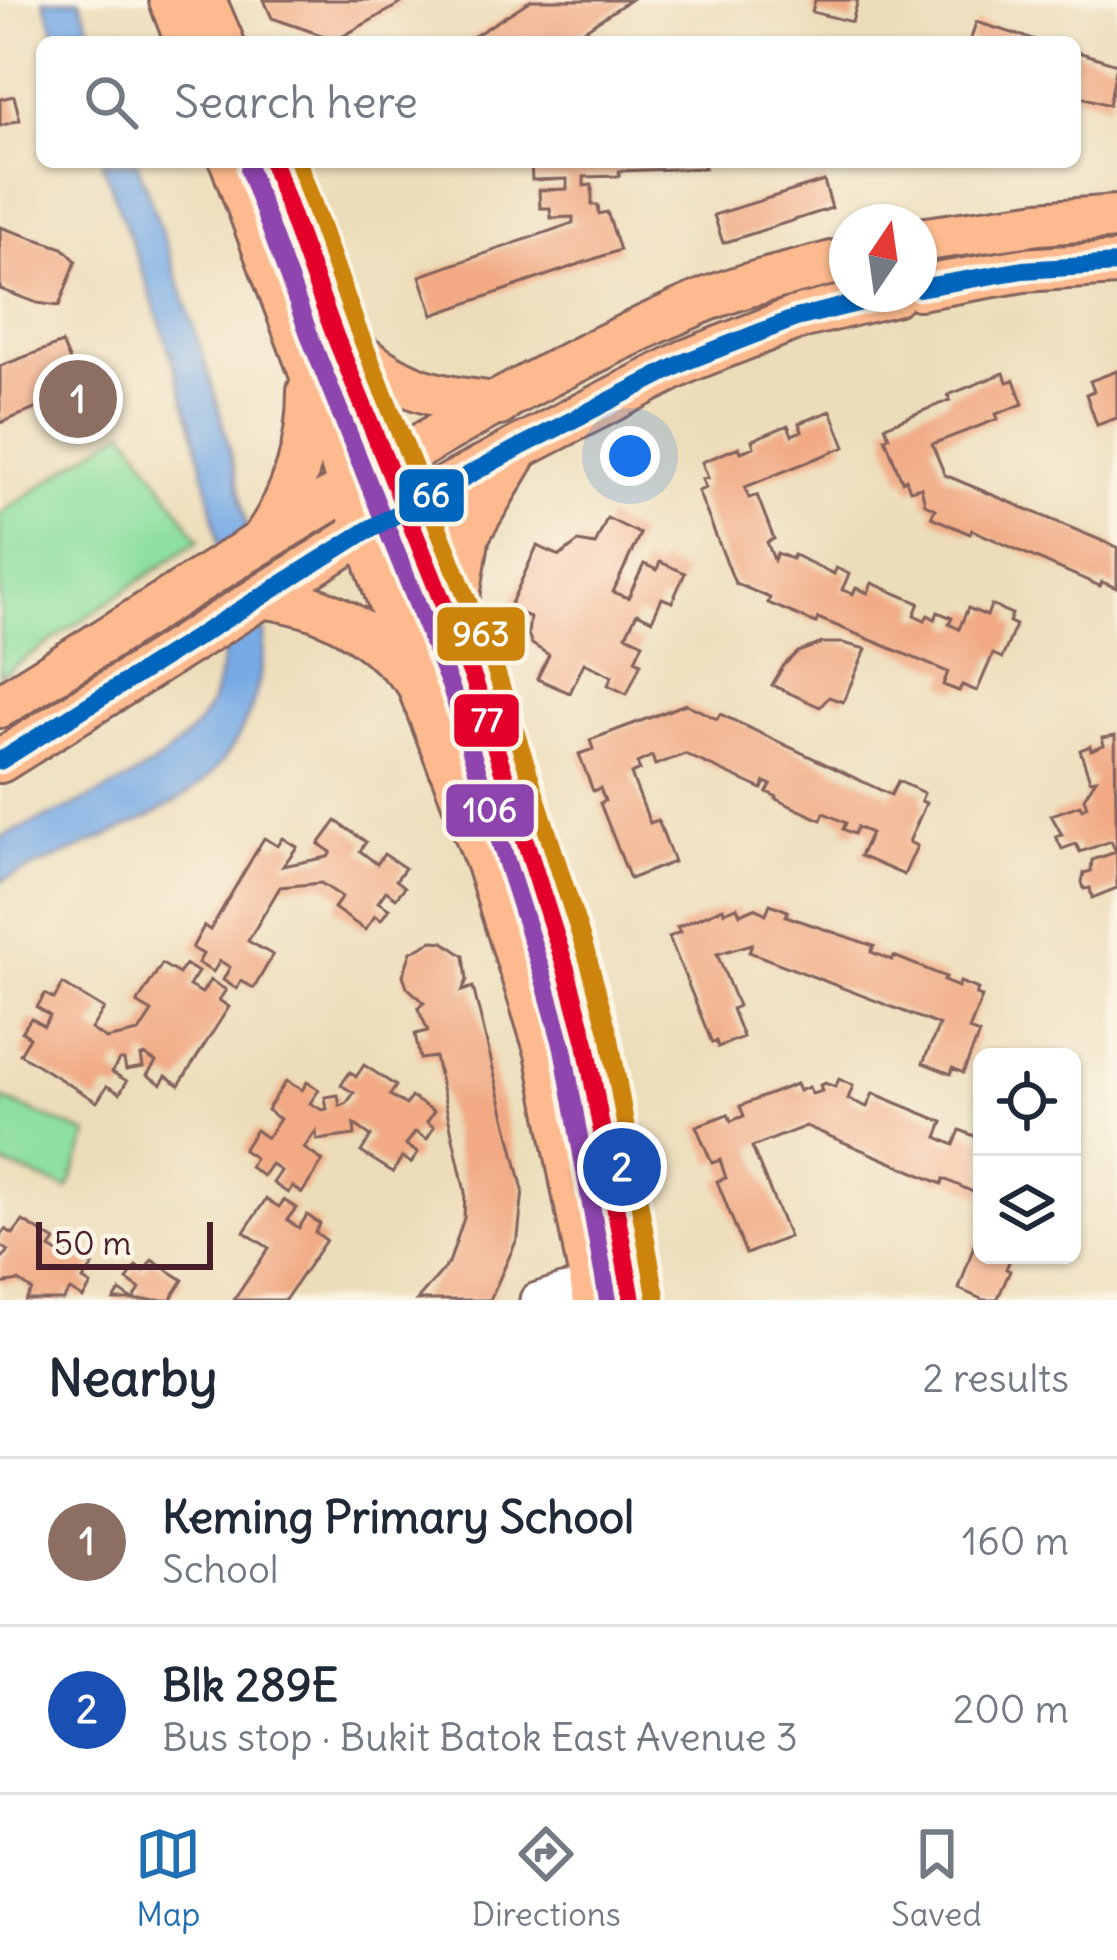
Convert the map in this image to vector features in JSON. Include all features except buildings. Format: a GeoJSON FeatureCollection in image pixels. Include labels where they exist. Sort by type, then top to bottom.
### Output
{"type":"FeatureCollection","features":[{"type":"Feature","properties":{"kind":"main road"},"geometry":{"type":"LineString","coordinates":[[171,0],[185,36]]}},
{"type":"Feature","properties":{"kind":"main road"},"geometry":{"type":"LineString","coordinates":[[205,0],[220,36]]}},
{"type":"Feature","properties":{"kind":"main road"},"geometry":{"type":"LineString","coordinates":[[235,168],[322,351],[389,467],[474,680],[586,1043],[632,1300]]}},
{"type":"Feature","properties":{"kind":"main road"},"geometry":{"type":"LineString","coordinates":[[274,168],[322,351],[351,490],[417,681],[488,864],[547,1052],[566,1297]]}},
{"type":"Feature","properties":{"kind":"main road"},"geometry":{"type":"LineString","coordinates":[[937,238],[1117,217]]}},
{"type":"Feature","properties":{"kind":"main road"},"geometry":{"type":"LineString","coordinates":[[0,706],[499,404],[703,301],[829,264]]}},
{"type":"Feature","properties":{"kind":"main road"},"geometry":{"type":"LineString","coordinates":[[937,285],[1023,270],[1117,264]]}},
{"type":"Feature","properties":{"kind":"main road"},"geometry":{"type":"LineString","coordinates":[[0,760],[405,508],[687,361],[829,310]]}},
{"type":"Feature","properties":{"kind":"main road"},"geometry":{"type":"LineString","coordinates":[[322,351],[416,392],[499,404]]}},
{"type":"Feature","properties":{"kind":"main road"},"geometry":{"type":"LineString","coordinates":[[255,549],[285,507],[299,472],[322,351]]}},
{"type":"Feature","properties":{"kind":"main road"},"geometry":{"type":"LineString","coordinates":[[453,629],[468,534],[520,447]]}},
{"type":"Feature","properties":{"kind":"main road"},"geometry":{"type":"LineString","coordinates":[[262,598],[314,607],[359,627],[417,681]]}},
{"type":"Feature","properties":{"kind":"green space"},"geometry":{"type":"Polygon","coordinates":[[[125,429],[199,540],[0,676],[0,514],[125,429]]]}},
{"type":"Feature","properties":{"kind":"green space"},"geometry":{"type":"Polygon","coordinates":[[[2,1099],[88,1134],[68,1189],[0,1163],[2,1099]]]}},
{"type":"Feature","properties":{"kind":"water"},"geometry":{"type":"Polygon","coordinates":[[[44,0],[80,0],[93,36],[56,36],[44,0]]]}},
{"type":"Feature","properties":{"kind":"water"},"geometry":{"type":"Polygon","coordinates":[[[104,168],[139,168],[228,443],[264,628],[254,698],[230,750],[187,794],[137,822],[0,882],[0,838],[105,791],[156,762],[197,725],[220,675],[225,609],[216,531],[198,448],[147,284],[104,168]]]}},
{"type":"Feature","properties":{"kind":"transit line","name":"77"},"geometry":{"type":"LineString","coordinates":[[274,168],[335,336],[474,680],[566,969],[586,1043],[632,1300]]}},
{"type":"Feature","properties":{"kind":"transit line","name":"963"},"geometry":{"type":"LineString","coordinates":[[300,168],[357,327],[496,671],[589,962],[610,1039],[656,1296]]}},
{"type":"Feature","properties":{"kind":"transit line","name":"106"},"geometry":{"type":"LineString","coordinates":[[249,170],[313,345],[451,688],[543,976],[563,1048],[608,1300]]}},
{"type":"Feature","properties":{"kind":"transit line","name":"66"},"geometry":{"type":"LineString","coordinates":[[937,285],[1023,270],[1117,264]]}},
{"type":"Feature","properties":{"kind":"transit line","name":"66"},"geometry":{"type":"LineString","coordinates":[[0,761],[366,531],[520,447],[687,361],[829,310]]}},
{"type":"Feature","properties":{"kind":"place","name":"Keming Primary School"},"geometry":{"type":"Point","coordinates":[78,399]}},
{"type":"Feature","properties":{"kind":"place","name":"Blk 289E"},"geometry":{"type":"Point","coordinates":[622,1167]}}]}
